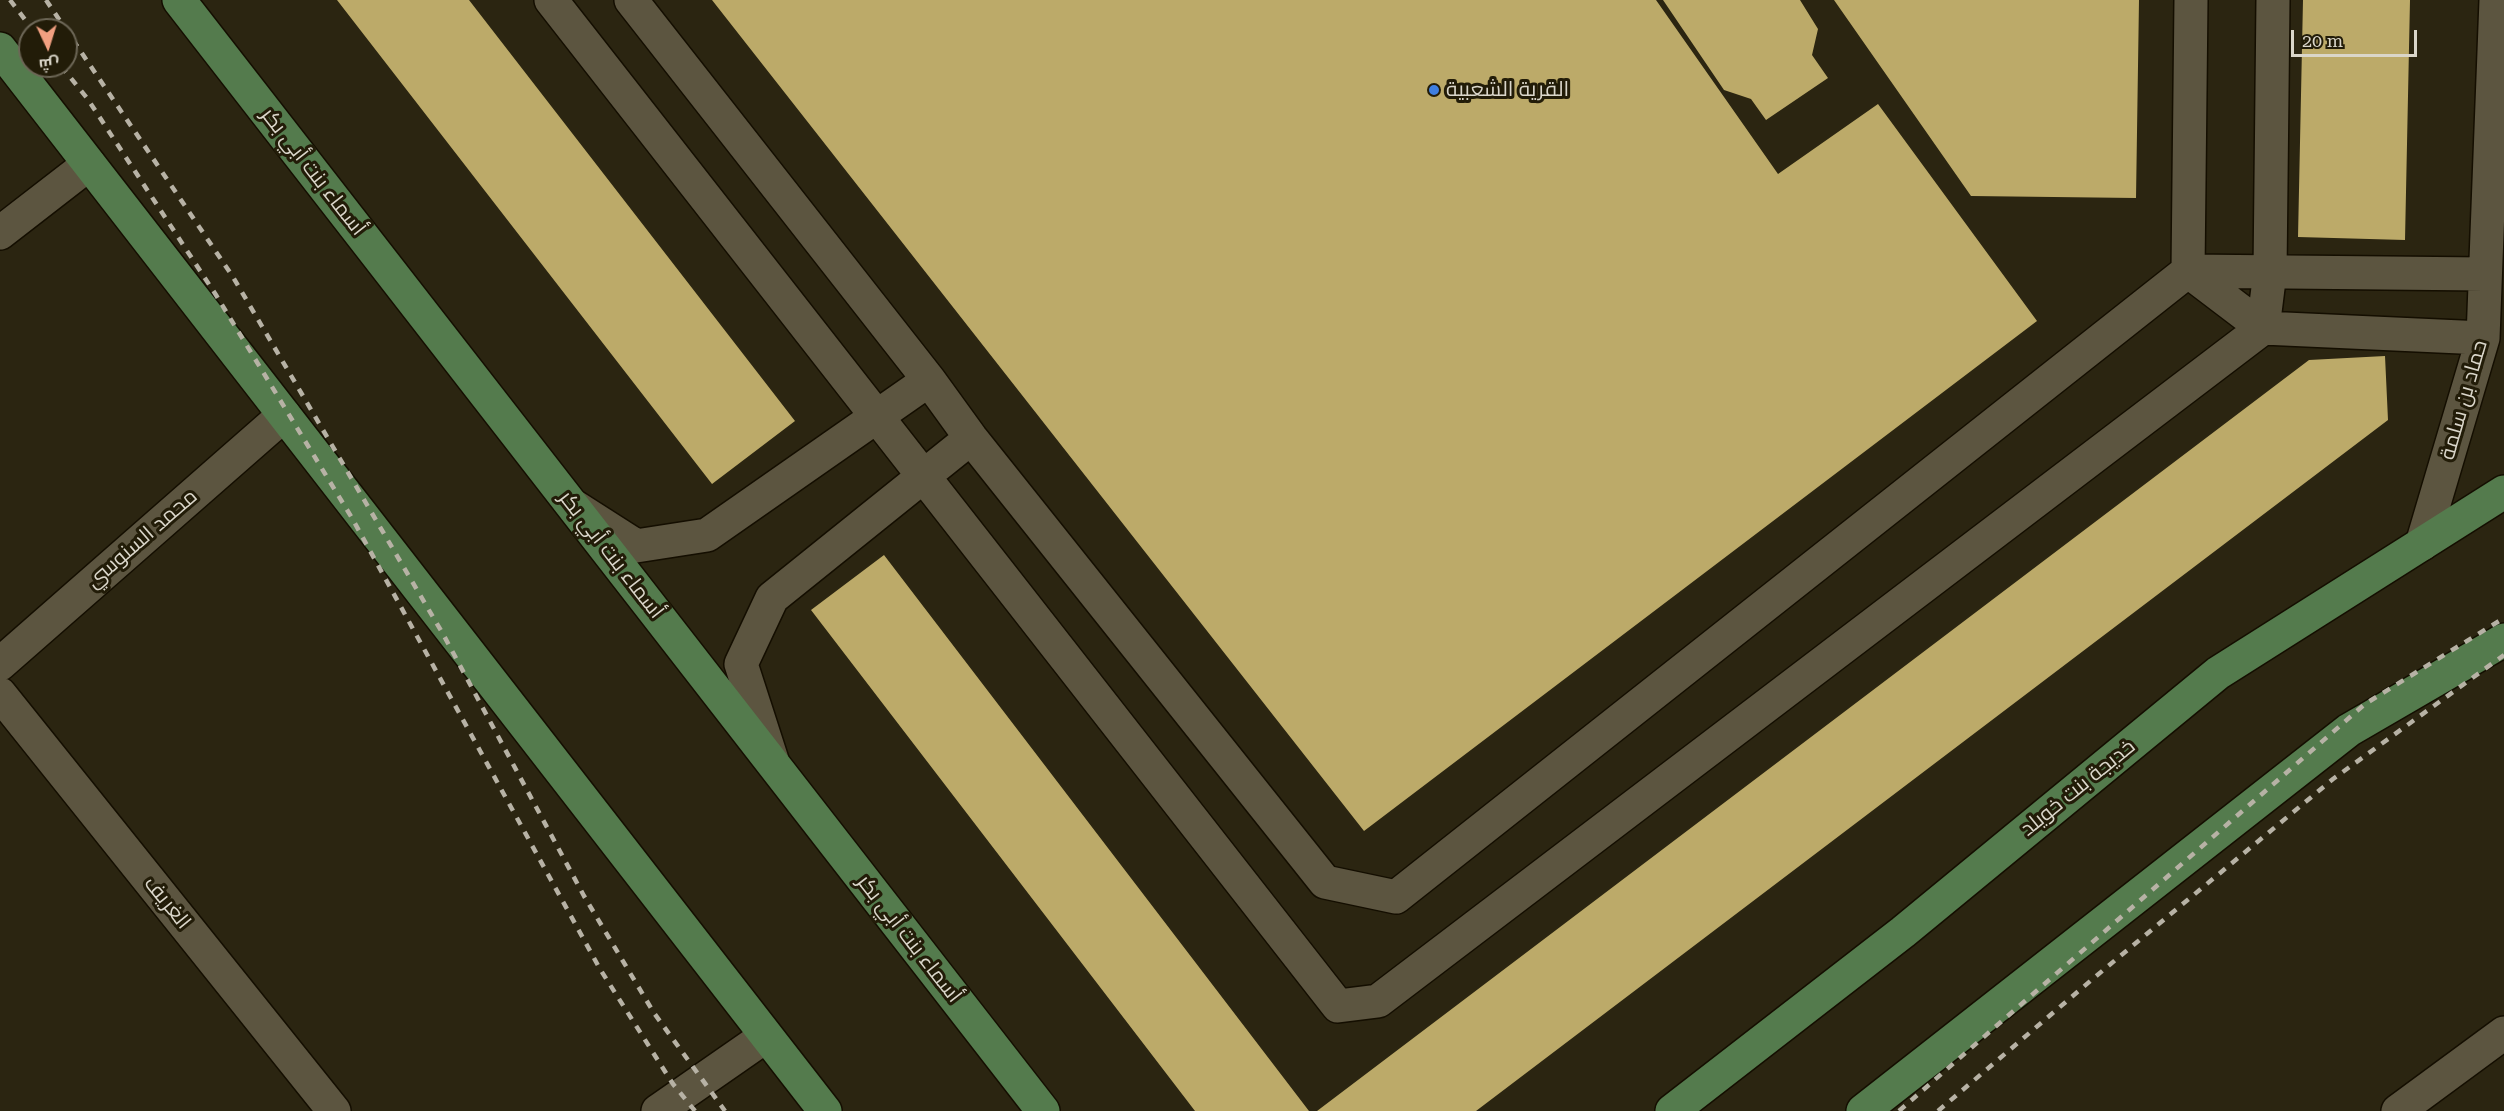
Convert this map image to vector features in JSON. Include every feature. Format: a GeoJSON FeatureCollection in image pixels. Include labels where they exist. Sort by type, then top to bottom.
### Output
{"type":"FeatureCollection","features":[{"type":"Feature","properties":{"kind":"main road","name":"أسماء بنت أبي بكر"},"geometry":{"type":"LineString","coordinates":[[179,0],[1042,1111]]}},
{"type":"Feature","properties":{"kind":"main road"},"geometry":{"type":"LineString","coordinates":[[0,49],[825,1111]]}},
{"type":"Feature","properties":{"kind":"main road","name":"خديجة بنت خويلد"},"geometry":{"type":"LineString","coordinates":[[1672,1111],[1903,932],[2218,673],[2504,492]]}},
{"type":"Feature","properties":{"kind":"main road"},"geometry":{"type":"LineString","coordinates":[[1863,1111],[2349,730],[2504,640]]}},
{"type":"Feature","properties":{"kind":"street"},"geometry":{"type":"LineString","coordinates":[[551,0],[1338,1006],[1378,1001],[2263,328],[2270,272],[2273,0]]}},
{"type":"Feature","properties":{"kind":"street"},"geometry":{"type":"LineString","coordinates":[[631,0],[929,380],[970,438],[1325,882],[1396,897],[2188,271],[2484,274]]}},
{"type":"Feature","properties":{"kind":"street"},"geometry":{"type":"LineString","coordinates":[[2188,271],[2191,0]]}},
{"type":"Feature","properties":{"kind":"street","name":"حماد بن سلمة"},"geometry":{"type":"LineString","coordinates":[[2422,544],[2483,338],[2496,0]]}},
{"type":"Feature","properties":{"kind":"street"},"geometry":{"type":"LineString","coordinates":[[0,232],[89,164]]}},
{"type":"Feature","properties":{"kind":"street"},"geometry":{"type":"LineString","coordinates":[[2188,271],[2263,328],[2483,338]]}},
{"type":"Feature","properties":{"kind":"street"},"geometry":{"type":"LineString","coordinates":[[572,505],[636,546],[708,535],[929,380]]}},
{"type":"Feature","properties":{"kind":"street","name":"محمد السنوسي"},"geometry":{"type":"LineString","coordinates":[[0,664],[284,415]]}},
{"type":"Feature","properties":{"kind":"street"},"geometry":{"type":"LineString","coordinates":[[773,764],[741,664],[772,598],[970,438]]}},
{"type":"Feature","properties":{"kind":"street","name":"الغريف"},"geometry":{"type":"LineString","coordinates":[[0,694],[334,1111]]}},
{"type":"Feature","properties":{"kind":"street"},"geometry":{"type":"LineString","coordinates":[[2398,1111],[2504,1033]]}},
{"type":"Feature","properties":{"kind":"street"},"geometry":{"type":"LineString","coordinates":[[658,1111],[766,1036]]}},
{"type":"Feature","properties":{"kind":"building"},"geometry":{"type":"Polygon","coordinates":[[[337,0],[469,0],[795,421],[712,484],[337,0]]]}},
{"type":"Feature","properties":{"kind":"building"},"geometry":{"type":"Polygon","coordinates":[[[712,0],[1656,0],[1778,174],[1878,104],[2037,321],[1364,831],[712,0]]]}},
{"type":"Feature","properties":{"kind":"building"},"geometry":{"type":"Polygon","coordinates":[[[1663,0],[1800,0],[1818,29],[1812,55],[1828,78],[1766,120],[1751,99],[1724,90],[1663,0]]]}},
{"type":"Feature","properties":{"kind":"building"},"geometry":{"type":"Polygon","coordinates":[[[1834,0],[2139,0],[2136,198],[1971,196],[1834,0]]]}},
{"type":"Feature","properties":{"kind":"building"},"geometry":{"type":"Polygon","coordinates":[[[2303,0],[2410,0],[2405,240],[2298,237],[2303,0]]]}},
{"type":"Feature","properties":{"kind":"building"},"geometry":{"type":"Polygon","coordinates":[[[2385,356],[2388,420],[1476,1111],[1317,1111],[2309,360],[2385,356]]]}},
{"type":"Feature","properties":{"kind":"building"},"geometry":{"type":"Polygon","coordinates":[[[884,555],[1309,1111],[1195,1111],[811,610],[884,555]]]}},
{"type":"Feature","properties":{"kind":"railway"},"geometry":{"type":"LineString","coordinates":[[10,0],[24,18]]}},
{"type":"Feature","properties":{"kind":"railway"},"geometry":{"type":"LineString","coordinates":[[46,0],[233,277],[443,634],[584,896],[654,1013],[725,1111]]}},
{"type":"Feature","properties":{"kind":"railway"},"geometry":{"type":"LineString","coordinates":[[71,78],[87,98],[216,295],[352,518],[600,969],[673,1084],[695,1111]]}},
{"type":"Feature","properties":{"kind":"railway"},"geometry":{"type":"LineString","coordinates":[[1899,1111],[2365,704],[2504,618]]}},
{"type":"Feature","properties":{"kind":"railway"},"geometry":{"type":"LineString","coordinates":[[1938,1111],[2333,779],[2504,655]]}},
{"type":"Feature","properties":{"kind":"place","name":"القرية الشعبية"},"geometry":{"type":"Point","coordinates":[1434,90]}}]}
